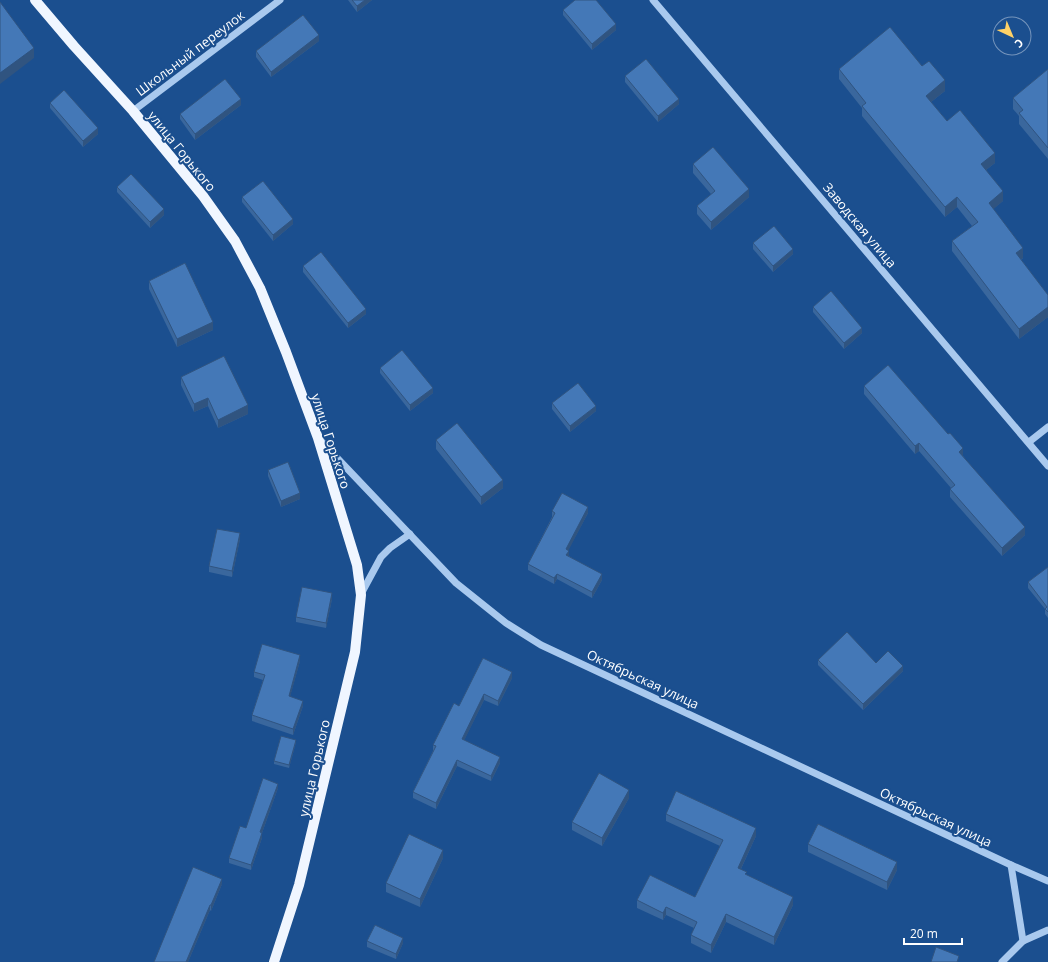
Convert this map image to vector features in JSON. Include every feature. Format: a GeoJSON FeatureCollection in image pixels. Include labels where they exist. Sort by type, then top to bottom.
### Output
{"type":"FeatureCollection","features":[{"type":"Feature","properties":{"kind":"main road","name":"улица Горького"},"geometry":{"type":"LineString","coordinates":[[35,0],[74,46],[133,111],[203,196],[235,241],[260,288],[286,352],[318,438],[357,565],[361,595],[353,660],[299,885],[274,962]]}},
{"type":"Feature","properties":{"kind":"street","name":"Школьный переулок"},"geometry":{"type":"LineString","coordinates":[[133,111],[280,0]]}},
{"type":"Feature","properties":{"kind":"street","name":"Заводская улица"},"geometry":{"type":"LineString","coordinates":[[653,0],[1048,466]]}},
{"type":"Feature","properties":{"kind":"street"},"geometry":{"type":"LineString","coordinates":[[1029,442],[1048,427]]}},
{"type":"Feature","properties":{"kind":"street","name":"Октябрьская улица"},"geometry":{"type":"LineString","coordinates":[[318,438],[456,583],[506,623],[541,645],[1010,865],[1048,881]]}},
{"type":"Feature","properties":{"kind":"street"},"geometry":{"type":"LineString","coordinates":[[361,595],[381,557],[390,548],[410,534]]}},
{"type":"Feature","properties":{"kind":"street"},"geometry":{"type":"LineString","coordinates":[[1010,865],[1023,941]]}},
{"type":"Feature","properties":{"kind":"street"},"geometry":{"type":"LineString","coordinates":[[1002,962],[1023,941],[1048,930]]}},
{"type":"Feature","properties":{"kind":"building"},"geometry":{"type":"Polygon","coordinates":[[[352,0],[365,0],[357,6],[352,0]]]}},
{"type":"Feature","properties":{"kind":"building"},"geometry":{"type":"Polygon","coordinates":[[[575,0],[596,0],[616,24],[592,44],[563,10],[575,0]]]}},
{"type":"Feature","properties":{"kind":"building"},"geometry":{"type":"Polygon","coordinates":[[[0,2],[34,48],[0,73],[0,2]]]}},
{"type":"Feature","properties":{"kind":"building"},"geometry":{"type":"Polygon","coordinates":[[[303,15],[319,35],[271,72],[256,51],[303,15]]]}},
{"type":"Feature","properties":{"kind":"building"},"geometry":{"type":"Polygon","coordinates":[[[890,27],[922,66],[929,61],[945,80],[926,96],[947,121],[960,110],[995,153],[981,164],[1003,191],[989,203],[1023,248],[1016,253],[1048,295],[1048,307],[1019,329],[952,241],[978,222],[957,197],[945,207],[862,106],[866,103],[839,69],[890,27]]]}},
{"type":"Feature","properties":{"kind":"building"},"geometry":{"type":"Polygon","coordinates":[[[646,59],[679,99],[658,116],[625,76],[646,59]]]}},
{"type":"Feature","properties":{"kind":"building"},"geometry":{"type":"Polygon","coordinates":[[[1048,69],[1048,148],[1019,113],[1023,110],[1013,98],[1048,69]]]}},
{"type":"Feature","properties":{"kind":"building"},"geometry":{"type":"Polygon","coordinates":[[[225,79],[241,99],[195,134],[180,114],[225,79]]]}},
{"type":"Feature","properties":{"kind":"building"},"geometry":{"type":"Polygon","coordinates":[[[64,90],[98,128],[83,141],[50,103],[64,90]]]}},
{"type":"Feature","properties":{"kind":"building"},"geometry":{"type":"Polygon","coordinates":[[[713,147],[749,189],[711,222],[697,206],[715,191],[693,164],[713,147]]]}},
{"type":"Feature","properties":{"kind":"building"},"geometry":{"type":"Polygon","coordinates":[[[131,174],[164,209],[150,222],[117,187],[131,174]]]}},
{"type":"Feature","properties":{"kind":"building"},"geometry":{"type":"Polygon","coordinates":[[[263,181],[293,219],[273,235],[242,197],[263,181]]]}},
{"type":"Feature","properties":{"kind":"building"},"geometry":{"type":"Polygon","coordinates":[[[774,226],[793,249],[773,266],[753,243],[774,226]]]}},
{"type":"Feature","properties":{"kind":"building"},"geometry":{"type":"Polygon","coordinates":[[[321,252],[366,309],[348,323],[303,266],[321,252]]]}},
{"type":"Feature","properties":{"kind":"building"},"geometry":{"type":"Polygon","coordinates":[[[185,263],[213,322],[177,339],[149,281],[185,263]]]}},
{"type":"Feature","properties":{"kind":"building"},"geometry":{"type":"Polygon","coordinates":[[[831,291],[862,328],[844,343],[813,307],[831,291]]]}},
{"type":"Feature","properties":{"kind":"building"},"geometry":{"type":"Polygon","coordinates":[[[402,350],[433,388],[410,405],[380,368],[402,350]]]}},
{"type":"Feature","properties":{"kind":"building"},"geometry":{"type":"Polygon","coordinates":[[[224,356],[248,405],[218,420],[208,398],[194,404],[181,377],[224,356]]]}},
{"type":"Feature","properties":{"kind":"building"},"geometry":{"type":"Polygon","coordinates":[[[888,365],[948,434],[950,433],[963,448],[959,452],[1025,527],[1002,548],[950,489],[955,485],[919,443],[915,446],[864,386],[888,365]]]}},
{"type":"Feature","properties":{"kind":"building"},"geometry":{"type":"Polygon","coordinates":[[[578,383],[596,406],[570,426],[552,403],[578,383]]]}},
{"type":"Feature","properties":{"kind":"building"},"geometry":{"type":"Polygon","coordinates":[[[457,423],[503,480],[481,497],[436,440],[457,423]]]}},
{"type":"Feature","properties":{"kind":"building"},"geometry":{"type":"Polygon","coordinates":[[[288,462],[300,493],[281,501],[268,470],[288,462]]]}},
{"type":"Feature","properties":{"kind":"building"},"geometry":{"type":"Polygon","coordinates":[[[562,493],[588,507],[566,549],[569,551],[566,555],[602,574],[592,592],[557,574],[554,578],[528,564],[555,513],[552,511],[562,493]]]}},
{"type":"Feature","properties":{"kind":"building"},"geometry":{"type":"Polygon","coordinates":[[[217,529],[240,533],[232,571],[209,566],[217,529]]]}},
{"type":"Feature","properties":{"kind":"building"},"geometry":{"type":"Polygon","coordinates":[[[1048,567],[1048,612],[1045,609],[1047,607],[1028,582],[1048,567]]]}},
{"type":"Feature","properties":{"kind":"building"},"geometry":{"type":"Polygon","coordinates":[[[302,587],[332,593],[326,623],[296,617],[302,587]]]}},
{"type":"Feature","properties":{"kind":"building"},"geometry":{"type":"Polygon","coordinates":[[[847,632],[876,663],[888,651],[903,666],[863,704],[818,660],[847,632]]]}},
{"type":"Feature","properties":{"kind":"building"},"geometry":{"type":"Polygon","coordinates":[[[262,644],[300,655],[289,696],[303,701],[293,729],[252,715],[265,675],[254,672],[262,644]]]}},
{"type":"Feature","properties":{"kind":"building"},"geometry":{"type":"Polygon","coordinates":[[[483,658],[512,672],[498,701],[484,694],[462,739],[500,757],[491,776],[457,760],[436,803],[413,792],[436,746],[433,745],[454,703],[459,706],[483,658]]]}},
{"type":"Feature","properties":{"kind":"building"},"geometry":{"type":"Polygon","coordinates":[[[281,736],[296,740],[289,765],[274,761],[281,736]]]}},
{"type":"Feature","properties":{"kind":"building"},"geometry":{"type":"Polygon","coordinates":[[[599,773],[629,790],[602,838],[572,822],[599,773]]]}},
{"type":"Feature","properties":{"kind":"building"},"geometry":{"type":"Polygon","coordinates":[[[263,778],[278,784],[260,832],[262,833],[251,865],[229,858],[240,826],[246,828],[263,778]]]}},
{"type":"Feature","properties":{"kind":"building"},"geometry":{"type":"Polygon","coordinates":[[[676,791],[756,828],[738,868],[747,872],[745,874],[793,897],[774,937],[726,914],[711,945],[691,935],[697,922],[666,907],[663,913],[637,900],[650,875],[695,897],[723,840],[666,814],[676,791]]]}},
{"type":"Feature","properties":{"kind":"building"},"geometry":{"type":"Polygon","coordinates":[[[818,824],[897,862],[887,882],[808,844],[818,824]]]}},
{"type":"Feature","properties":{"kind":"building"},"geometry":{"type":"Polygon","coordinates":[[[409,834],[443,850],[420,899],[386,883],[409,834]]]}},
{"type":"Feature","properties":{"kind":"building"},"geometry":{"type":"Polygon","coordinates":[[[193,867],[222,879],[186,962],[154,962],[193,867]]]}},
{"type":"Feature","properties":{"kind":"building"},"geometry":{"type":"Polygon","coordinates":[[[375,925],[403,938],[396,954],[367,941],[375,925]]]}},
{"type":"Feature","properties":{"kind":"building"},"geometry":{"type":"Polygon","coordinates":[[[936,947],[959,956],[957,962],[931,962],[936,947]]]}}]}
